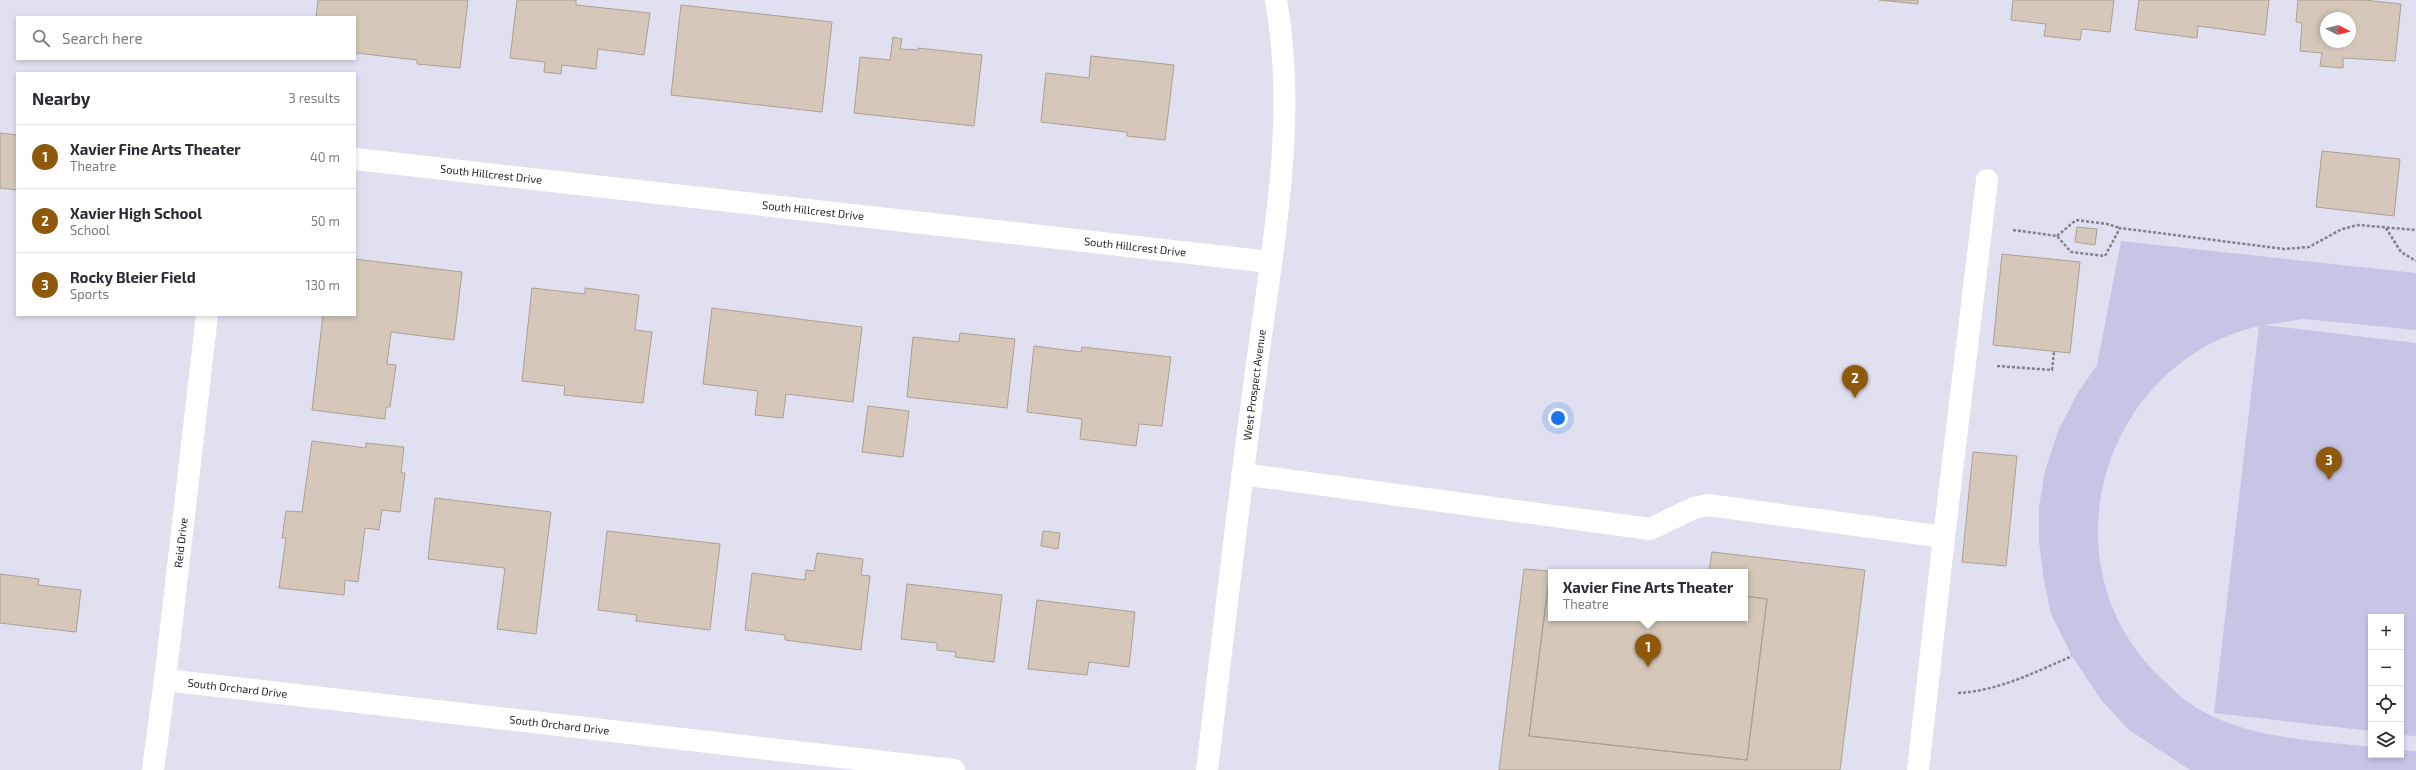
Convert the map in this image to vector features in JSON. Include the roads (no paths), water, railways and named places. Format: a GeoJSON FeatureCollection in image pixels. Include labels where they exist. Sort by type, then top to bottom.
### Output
{"type":"FeatureCollection","features":[{"type":"Feature","properties":{"kind":"street","name":"West Prospect Avenue"},"geometry":{"type":"LineString","coordinates":[[1207,770],[1242,474],[1284,142],[1285,92],[1282,33],[1276,0]]}},
{"type":"Feature","properties":{"kind":"street","name":"South Hillcrest Drive"},"geometry":{"type":"LineString","coordinates":[[356,159],[1270,262]]}},
{"type":"Feature","properties":{"kind":"street"},"geometry":{"type":"LineString","coordinates":[[1918,770],[1964,364],[1987,180]]}},
{"type":"Feature","properties":{"kind":"street","name":"Reid Drive"},"geometry":{"type":"LineString","coordinates":[[153,770],[165,680],[207,316]]}},
{"type":"Feature","properties":{"kind":"street"},"geometry":{"type":"LineString","coordinates":[[1242,474],[1650,529],[1694,508],[1708,505],[1944,537]]}},
{"type":"Feature","properties":{"kind":"street","name":"South Orchard Drive"},"geometry":{"type":"LineString","coordinates":[[165,680],[954,770]]}},
{"type":"Feature","properties":{"kind":"place","name":"Xavier High School"},"geometry":{"type":"Point","coordinates":[1855,398]}},
{"type":"Feature","properties":{"kind":"place","name":"Rocky Bleier Field"},"geometry":{"type":"Point","coordinates":[2329,480]}},
{"type":"Feature","properties":{"kind":"place","name":"Xavier Fine Arts Theater"},"geometry":{"type":"Point","coordinates":[1648,667]}}]}
